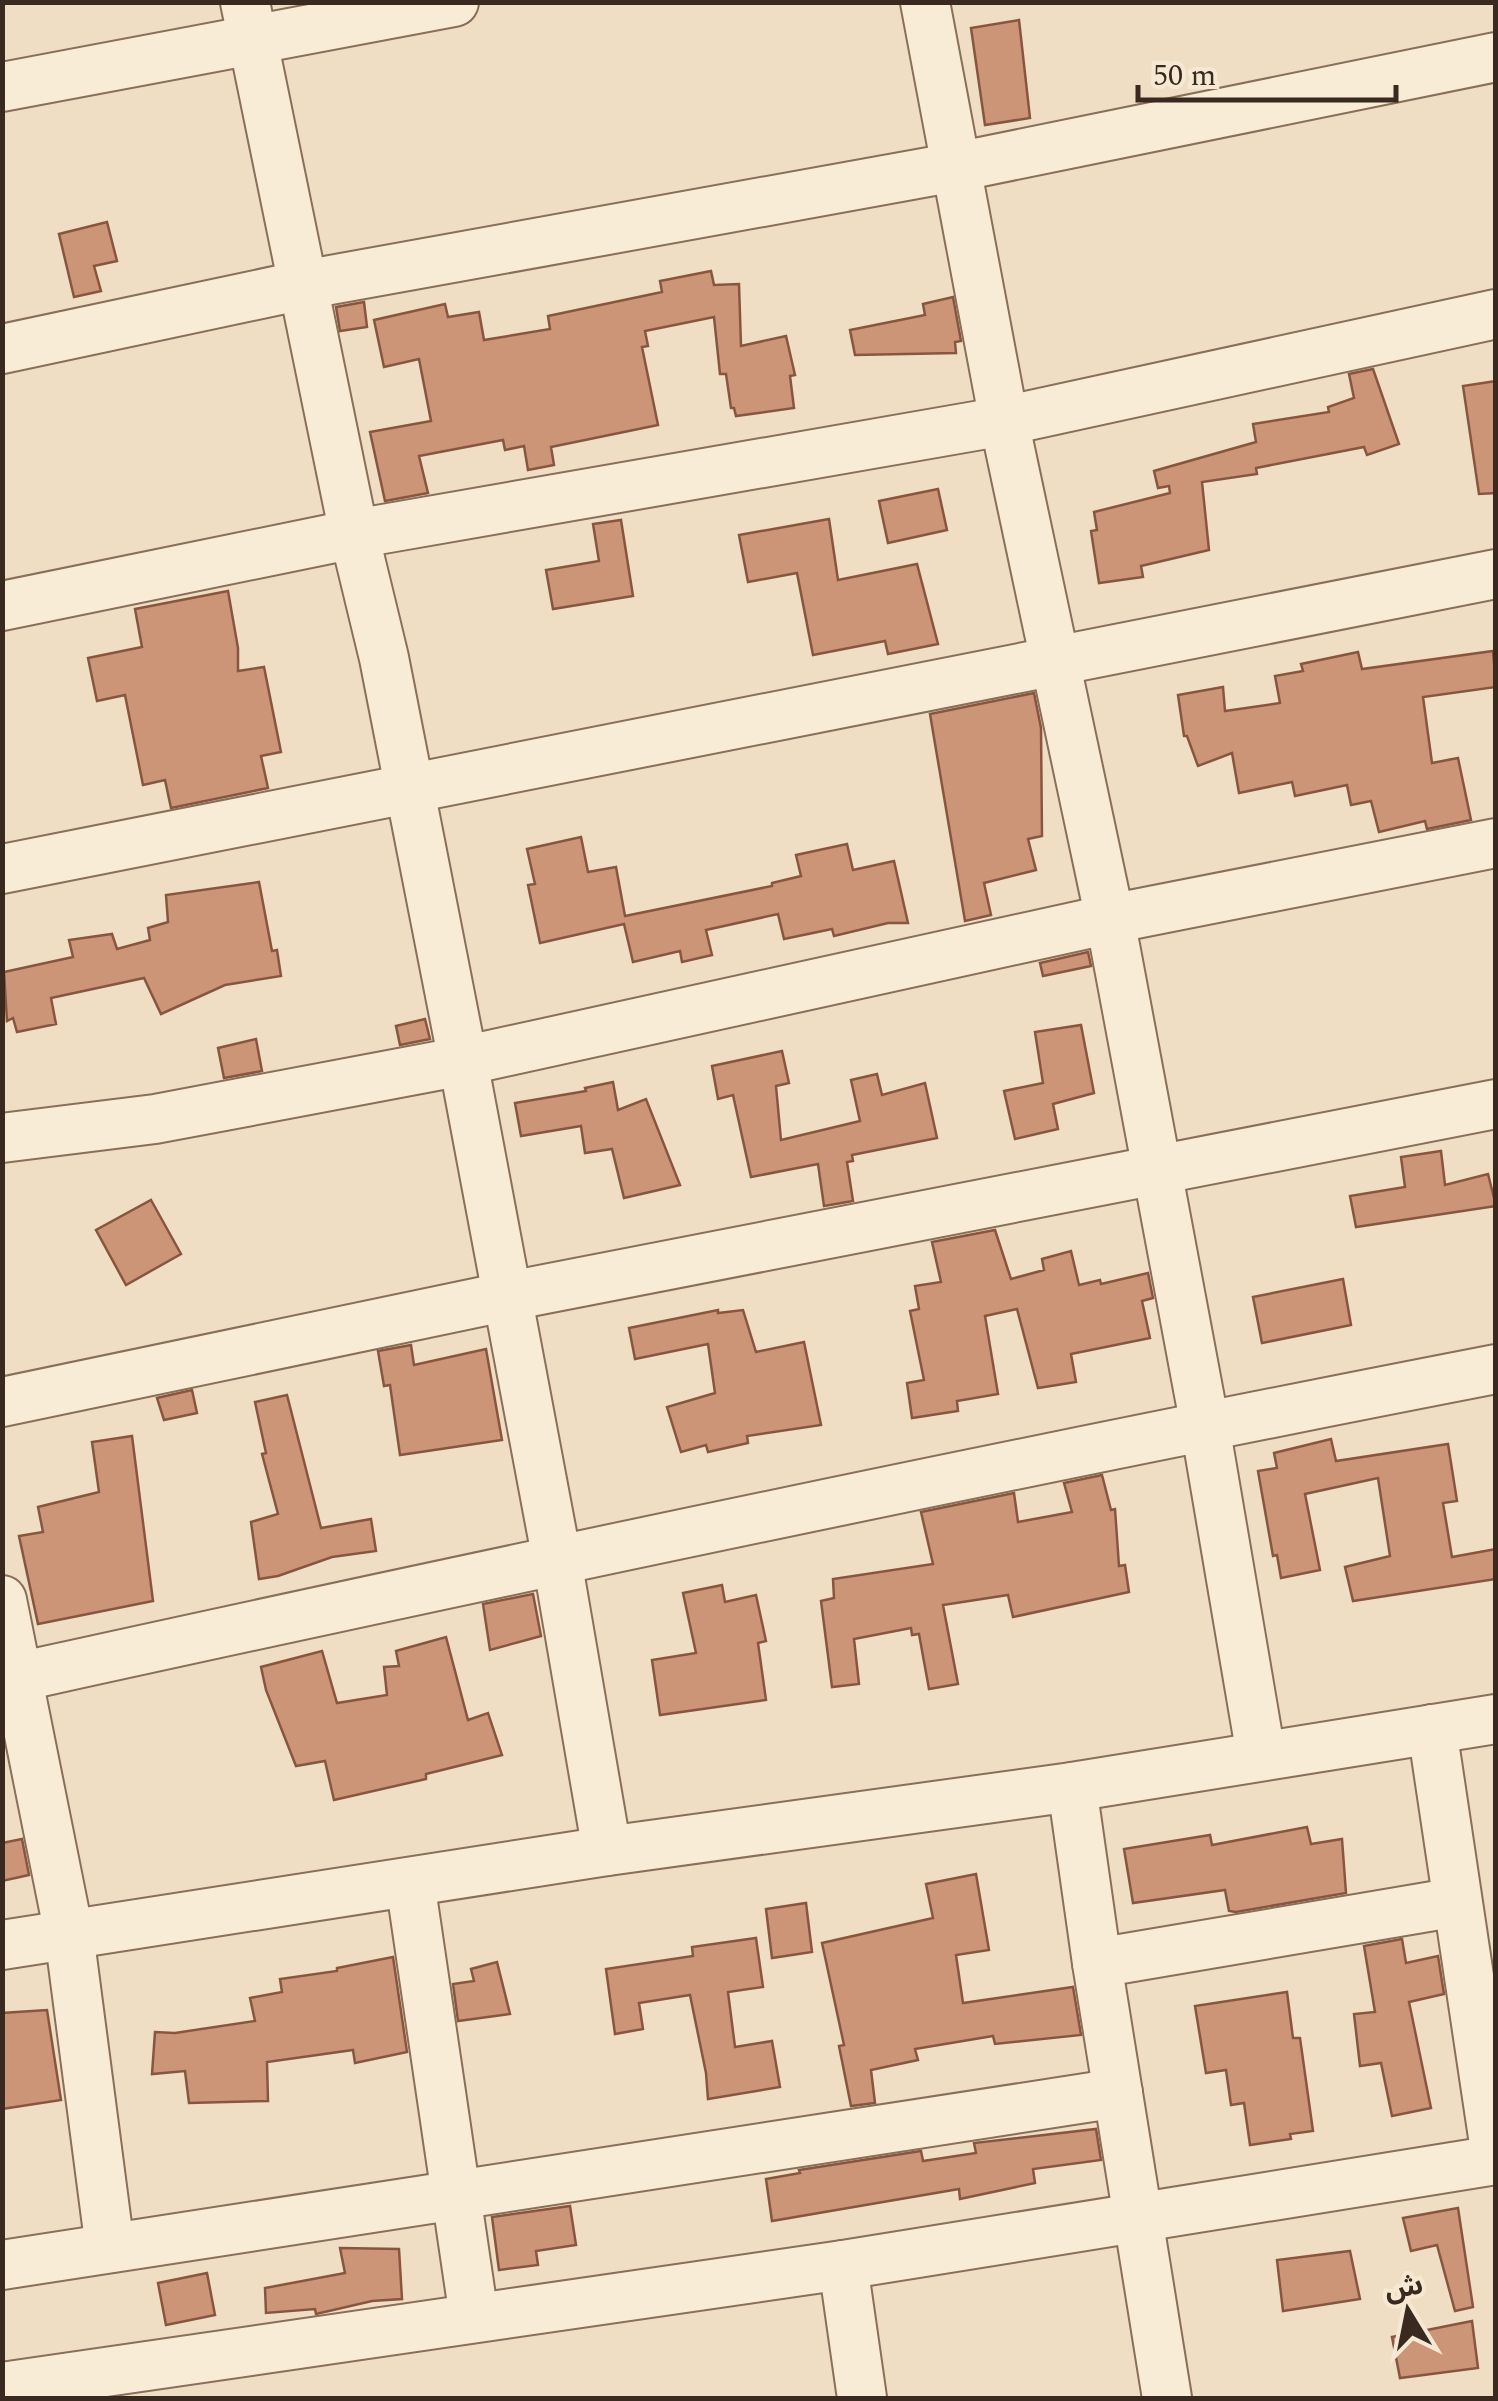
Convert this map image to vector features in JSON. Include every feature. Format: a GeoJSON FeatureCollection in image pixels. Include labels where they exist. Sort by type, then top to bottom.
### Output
{"type":"FeatureCollection","features":[{"type":"Feature","properties":{"kind":"street"},"geometry":{"type":"LineString","coordinates":[[2,87],[248,21],[454,2]]}},
{"type":"Feature","properties":{"kind":"street"},"geometry":{"type":"LineString","coordinates":[[925,2],[1004,421],[1110,919],[1205,1426],[1260,1755]]}},
{"type":"Feature","properties":{"kind":"street"},"geometry":{"type":"LineString","coordinates":[[248,21],[354,534],[384,658],[464,1061],[557,1560],[606,1851]]}},
{"type":"Feature","properties":{"kind":"street"},"geometry":{"type":"LineString","coordinates":[[2,349],[303,285],[956,167],[1496,56]]}},
{"type":"Feature","properties":{"kind":"street"},"geometry":{"type":"LineString","coordinates":[[2,606],[354,534],[1004,421],[1496,314]]}},
{"type":"Feature","properties":{"kind":"street"},"geometry":{"type":"LineString","coordinates":[[2,869],[1496,574]]}},
{"type":"Feature","properties":{"kind":"street"},"geometry":{"type":"LineString","coordinates":[[2,1138],[154,1119],[464,1061],[1110,919],[1496,843]]}},
{"type":"Feature","properties":{"kind":"street"},"geometry":{"type":"LineString","coordinates":[[2,1402],[509,1296],[1496,1104]]}},
{"type":"Feature","properties":{"kind":"street"},"geometry":{"type":"LineString","coordinates":[[18,1677],[557,1560],[1496,1369]]}},
{"type":"Feature","properties":{"kind":"street"},"geometry":{"type":"LineString","coordinates":[[2,1600],[69,1934],[110,2248]]}},
{"type":"Feature","properties":{"kind":"street"},"geometry":{"type":"LineString","coordinates":[[2,1945],[606,1851],[1072,1786],[1496,1720]]}},
{"type":"Feature","properties":{"kind":"street"},"geometry":{"type":"LineString","coordinates":[[2,2387],[174,2380],[474,2316],[842,2265],[1496,2158],[1487,2044],[1457,1902],[1432,1729]]}},
{"type":"Feature","properties":{"kind":"street"},"geometry":{"type":"LineString","coordinates":[[1072,1786],[1096,1962],[1167,2398]]}},
{"type":"Feature","properties":{"kind":"street"},"geometry":{"type":"LineString","coordinates":[[410,1882],[474,2316]]}},
{"type":"Feature","properties":{"kind":"street"},"geometry":{"type":"LineString","coordinates":[[1096,1962],[1457,1902]]}},
{"type":"Feature","properties":{"kind":"street"},"geometry":{"type":"LineString","coordinates":[[2,2265],[1118,2094]]}},
{"type":"Feature","properties":{"kind":"street"},"geometry":{"type":"LineString","coordinates":[[842,2265],[862,2398]]}},
{"type":"Feature","properties":{"kind":"building"},"geometry":{"type":"Polygon","coordinates":[[[1019,20],[1030,118],[985,125],[971,28],[1019,20]]]}},
{"type":"Feature","properties":{"kind":"building"},"geometry":{"type":"Polygon","coordinates":[[[107,222],[117,261],[94,266],[101,291],[74,297],[59,234],[107,222]]]}},
{"type":"Feature","properties":{"kind":"building"},"geometry":{"type":"Polygon","coordinates":[[[711,271],[714,285],[739,284],[741,346],[786,336],[795,375],[790,376],[794,408],[736,416],[731,408],[726,374],[720,374],[714,317],[645,331],[648,346],[642,347],[658,425],[551,447],[554,465],[528,470],[524,446],[505,450],[503,440],[419,456],[428,493],[385,501],[370,432],[431,421],[419,359],[384,367],[374,320],[445,304],[448,317],[479,312],[484,340],[550,329],[548,316],[662,292],[660,281],[711,271]]]}},
{"type":"Feature","properties":{"kind":"building"},"geometry":{"type":"Polygon","coordinates":[[[953,297],[961,341],[955,342],[956,353],[855,355],[850,330],[925,315],[923,304],[953,297]]]}},
{"type":"Feature","properties":{"kind":"building"},"geometry":{"type":"Polygon","coordinates":[[[364,302],[367,327],[340,331],[336,307],[364,302]]]}},
{"type":"Feature","properties":{"kind":"building"},"geometry":{"type":"Polygon","coordinates":[[[1373,369],[1399,444],[1367,455],[1364,447],[1256,468],[1257,474],[1202,482],[1209,550],[1141,566],[1143,577],[1099,583],[1091,531],[1097,530],[1094,512],[1170,493],[1169,486],[1158,488],[1154,471],[1256,442],[1253,424],[1329,412],[1328,407],[1354,398],[1349,374],[1373,369]]]}},
{"type":"Feature","properties":{"kind":"building"},"geometry":{"type":"Polygon","coordinates":[[[1496,381],[1496,493],[1479,494],[1463,386],[1496,381]]]}},
{"type":"Feature","properties":{"kind":"building"},"geometry":{"type":"Polygon","coordinates":[[[938,489],[947,530],[888,543],[879,501],[938,489]]]}},
{"type":"Feature","properties":{"kind":"building"},"geometry":{"type":"Polygon","coordinates":[[[829,519],[838,580],[917,564],[938,644],[888,654],[885,641],[813,655],[797,573],[748,582],[739,535],[829,519]]]}},
{"type":"Feature","properties":{"kind":"building"},"geometry":{"type":"Polygon","coordinates":[[[621,520],[633,596],[553,609],[546,570],[599,561],[593,524],[621,520]]]}},
{"type":"Feature","properties":{"kind":"building"},"geometry":{"type":"Polygon","coordinates":[[[228,591],[238,671],[264,667],[281,752],[261,756],[268,788],[171,808],[165,780],[143,785],[125,695],[97,701],[88,658],[142,647],[135,609],[228,591]]]}},
{"type":"Feature","properties":{"kind":"building"},"geometry":{"type":"Polygon","coordinates":[[[1493,651],[1496,687],[1423,697],[1432,763],[1458,758],[1471,820],[1427,829],[1425,821],[1379,832],[1371,801],[1351,805],[1347,785],[1295,796],[1292,782],[1239,793],[1232,753],[1198,766],[1184,736],[1178,695],[1223,687],[1225,711],[1280,703],[1275,676],[1303,671],[1301,664],[1358,652],[1362,669],[1493,651]]]}},
{"type":"Feature","properties":{"kind":"building"},"geometry":{"type":"Polygon","coordinates":[[[1034,693],[1041,728],[1042,836],[1028,839],[1036,870],[984,883],[991,915],[965,921],[930,714],[1034,693]]]}},
{"type":"Feature","properties":{"kind":"building"},"geometry":{"type":"Polygon","coordinates":[[[581,837],[588,872],[616,867],[625,916],[772,886],[801,876],[796,855],[847,844],[853,870],[894,861],[908,923],[888,923],[834,936],[832,929],[784,939],[778,914],[706,930],[712,955],[682,962],[680,951],[633,962],[624,924],[540,943],[528,885],[535,884],[527,849],[581,837]]]}},
{"type":"Feature","properties":{"kind":"building"},"geometry":{"type":"Polygon","coordinates":[[[259,882],[272,951],[277,950],[281,976],[225,985],[161,1014],[144,978],[51,998],[56,1024],[17,1032],[13,1018],[7,1021],[4,972],[73,957],[69,940],[112,934],[117,949],[150,940],[148,928],[168,922],[166,895],[259,882]]]}},
{"type":"Feature","properties":{"kind":"building"},"geometry":{"type":"Polygon","coordinates":[[[1088,952],[1091,966],[1043,976],[1040,963],[1088,952]]]}},
{"type":"Feature","properties":{"kind":"building"},"geometry":{"type":"Polygon","coordinates":[[[425,1019],[430,1039],[400,1045],[396,1026],[425,1019]]]}},
{"type":"Feature","properties":{"kind":"building"},"geometry":{"type":"Polygon","coordinates":[[[1081,1025],[1094,1093],[1053,1104],[1058,1129],[1015,1139],[1004,1091],[1043,1083],[1035,1032],[1081,1025]]]}},
{"type":"Feature","properties":{"kind":"building"},"geometry":{"type":"Polygon","coordinates":[[[256,1039],[262,1071],[224,1078],[218,1048],[256,1039]]]}},
{"type":"Feature","properties":{"kind":"building"},"geometry":{"type":"Polygon","coordinates":[[[782,1051],[789,1083],[776,1086],[781,1140],[860,1121],[851,1080],[877,1074],[882,1095],[925,1083],[937,1138],[852,1155],[853,1161],[847,1162],[853,1201],[824,1206],[818,1164],[751,1177],[733,1095],[718,1099],[712,1066],[782,1051]]]}},
{"type":"Feature","properties":{"kind":"building"},"geometry":{"type":"Polygon","coordinates":[[[613,1082],[618,1110],[646,1099],[680,1185],[624,1198],[612,1149],[585,1153],[581,1126],[521,1136],[515,1103],[586,1091],[585,1088],[613,1082]]]}},
{"type":"Feature","properties":{"kind":"building"},"geometry":{"type":"Polygon","coordinates":[[[1441,1151],[1445,1185],[1488,1174],[1496,1206],[1356,1227],[1350,1196],[1405,1187],[1401,1157],[1441,1151]]]}},
{"type":"Feature","properties":{"kind":"building"},"geometry":{"type":"Polygon","coordinates":[[[151,1200],[181,1254],[126,1285],[96,1230],[151,1200]]]}},
{"type":"Feature","properties":{"kind":"building"},"geometry":{"type":"Polygon","coordinates":[[[995,1230],[1011,1279],[1044,1270],[1042,1259],[1071,1251],[1079,1285],[1148,1273],[1153,1298],[1142,1301],[1150,1338],[1071,1354],[1076,1382],[1038,1388],[1017,1309],[985,1316],[998,1394],[957,1401],[958,1411],[912,1418],[907,1383],[924,1380],[910,1311],[919,1309],[915,1286],[941,1282],[932,1242],[995,1230]]]}},
{"type":"Feature","properties":{"kind":"building"},"geometry":{"type":"Polygon","coordinates":[[[1343,1279],[1351,1325],[1262,1343],[1253,1297],[1343,1279]]]}},
{"type":"Feature","properties":{"kind":"building"},"geometry":{"type":"Polygon","coordinates":[[[718,1310],[743,1310],[756,1352],[804,1342],[821,1425],[747,1436],[748,1443],[708,1452],[706,1445],[681,1452],[667,1407],[715,1393],[708,1344],[635,1359],[629,1328],[718,1310]]]}},
{"type":"Feature","properties":{"kind":"building"},"geometry":{"type":"Polygon","coordinates":[[[411,1345],[414,1365],[486,1349],[502,1440],[400,1455],[390,1385],[384,1386],[378,1351],[411,1345]]]}},
{"type":"Feature","properties":{"kind":"building"},"geometry":{"type":"Polygon","coordinates":[[[192,1390],[197,1413],[164,1420],[157,1398],[192,1390]]]}},
{"type":"Feature","properties":{"kind":"building"},"geometry":{"type":"Polygon","coordinates":[[[287,1395],[321,1528],[371,1519],[376,1551],[332,1557],[259,1579],[251,1522],[278,1514],[262,1454],[266,1453],[255,1402],[287,1395]]]}},
{"type":"Feature","properties":{"kind":"building"},"geometry":{"type":"Polygon","coordinates":[[[132,1436],[153,1601],[38,1624],[19,1536],[43,1532],[38,1507],[99,1492],[92,1442],[132,1436]]]}},
{"type":"Feature","properties":{"kind":"building"},"geometry":{"type":"Polygon","coordinates":[[[1331,1439],[1336,1461],[1448,1444],[1457,1501],[1443,1503],[1452,1557],[1496,1549],[1496,1579],[1353,1601],[1345,1567],[1390,1556],[1378,1478],[1305,1494],[1320,1570],[1281,1578],[1277,1555],[1273,1556],[1258,1471],[1277,1468],[1274,1453],[1331,1439]]]}},
{"type":"Feature","properties":{"kind":"building"},"geometry":{"type":"Polygon","coordinates":[[[1102,1475],[1111,1510],[1115,1509],[1119,1566],[1125,1565],[1129,1592],[1013,1617],[1008,1595],[943,1605],[958,1684],[929,1689],[919,1634],[912,1635],[911,1628],[854,1639],[859,1684],[832,1687],[821,1601],[834,1598],[833,1579],[933,1564],[921,1512],[1014,1493],[1018,1522],[1072,1512],[1064,1483],[1102,1475]]]}},
{"type":"Feature","properties":{"kind":"building"},"geometry":{"type":"Polygon","coordinates":[[[722,1585],[725,1602],[756,1595],[766,1641],[758,1643],[766,1700],[660,1715],[652,1660],[696,1653],[683,1593],[722,1585]]]}},
{"type":"Feature","properties":{"kind":"building"},"geometry":{"type":"Polygon","coordinates":[[[533,1594],[541,1636],[490,1650],[483,1604],[533,1594]]]}},
{"type":"Feature","properties":{"kind":"building"},"geometry":{"type":"Polygon","coordinates":[[[446,1637],[468,1720],[488,1713],[502,1755],[426,1774],[426,1779],[334,1800],[325,1761],[296,1766],[261,1667],[322,1651],[337,1703],[387,1695],[384,1667],[399,1666],[396,1651],[446,1637]]]}},
{"type":"Feature","properties":{"kind":"building"},"geometry":{"type":"Polygon","coordinates":[[[1307,1827],[1311,1844],[1342,1839],[1346,1893],[1236,1912],[1229,1911],[1225,1890],[1133,1903],[1124,1849],[1210,1835],[1212,1845],[1307,1827]]]}},
{"type":"Feature","properties":{"kind":"building"},"geometry":{"type":"Polygon","coordinates":[[[22,1839],[29,1875],[2,1881],[2,1843],[22,1839]]]}},
{"type":"Feature","properties":{"kind":"building"},"geometry":{"type":"Polygon","coordinates":[[[976,1874],[989,1950],[956,1955],[963,2003],[1073,1987],[1081,2035],[995,2044],[993,2036],[915,2049],[918,2060],[871,2070],[875,2103],[851,2106],[839,2046],[844,2045],[822,1943],[933,1918],[926,1884],[976,1874]]]}},
{"type":"Feature","properties":{"kind":"building"},"geometry":{"type":"Polygon","coordinates":[[[806,1903],[812,1952],[772,1958],[766,1909],[806,1903]]]}},
{"type":"Feature","properties":{"kind":"building"},"geometry":{"type":"Polygon","coordinates":[[[756,1938],[763,1987],[728,1992],[735,2047],[772,2041],[780,2087],[708,2099],[690,1995],[639,2003],[643,2029],[615,2034],[606,1969],[693,1956],[692,1947],[756,1938]]]}},
{"type":"Feature","properties":{"kind":"building"},"geometry":{"type":"Polygon","coordinates":[[[1402,1939],[1406,1963],[1438,1956],[1444,1994],[1409,2002],[1431,2108],[1392,2116],[1381,2063],[1360,2066],[1354,2014],[1375,2012],[1364,1946],[1402,1939]]]}},
{"type":"Feature","properties":{"kind":"building"},"geometry":{"type":"Polygon","coordinates":[[[393,1957],[407,2052],[355,2063],[353,2050],[267,2062],[268,2101],[189,2103],[185,2071],[152,2074],[155,2032],[175,2033],[255,2021],[250,1998],[282,1992],[280,1979],[337,1971],[393,1957]]]}},
{"type":"Feature","properties":{"kind":"building"},"geometry":{"type":"Polygon","coordinates":[[[497,1962],[510,2014],[458,2021],[453,1984],[474,1981],[471,1969],[497,1962]]]}},
{"type":"Feature","properties":{"kind":"building"},"geometry":{"type":"Polygon","coordinates":[[[1287,1992],[1293,2038],[1300,2038],[1313,2131],[1290,2134],[1291,2139],[1250,2145],[1244,2103],[1231,2105],[1226,2070],[1206,2073],[1195,2006],[1287,1992]]]}},
{"type":"Feature","properties":{"kind":"building"},"geometry":{"type":"Polygon","coordinates":[[[47,2010],[61,2100],[2,2109],[2,2013],[47,2010]]]}},
{"type":"Feature","properties":{"kind":"building"},"geometry":{"type":"Polygon","coordinates":[[[1096,2129],[1101,2160],[1033,2169],[1035,2183],[960,2199],[959,2189],[772,2221],[766,2179],[921,2151],[923,2161],[976,2153],[974,2143],[1096,2129]]]}},
{"type":"Feature","properties":{"kind":"building"},"geometry":{"type":"Polygon","coordinates":[[[570,2206],[576,2245],[536,2251],[538,2265],[499,2270],[492,2217],[570,2206]]]}},
{"type":"Feature","properties":{"kind":"building"},"geometry":{"type":"Polygon","coordinates":[[[1458,2208],[1473,2307],[1455,2311],[1437,2245],[1411,2251],[1403,2218],[1458,2208]]]}},
{"type":"Feature","properties":{"kind":"building"},"geometry":{"type":"Polygon","coordinates":[[[340,2248],[399,2249],[402,2299],[372,2301],[316,2314],[315,2309],[266,2313],[265,2288],[345,2273],[340,2248]]]}},
{"type":"Feature","properties":{"kind":"building"},"geometry":{"type":"Polygon","coordinates":[[[1350,2251],[1360,2299],[1283,2311],[1277,2260],[1350,2251]]]}},
{"type":"Feature","properties":{"kind":"building"},"geometry":{"type":"Polygon","coordinates":[[[207,2273],[215,2315],[166,2325],[158,2283],[207,2273]]]}},
{"type":"Feature","properties":{"kind":"building"},"geometry":{"type":"Polygon","coordinates":[[[1472,2321],[1478,2368],[1400,2378],[1392,2337],[1472,2321]]]}}]}
